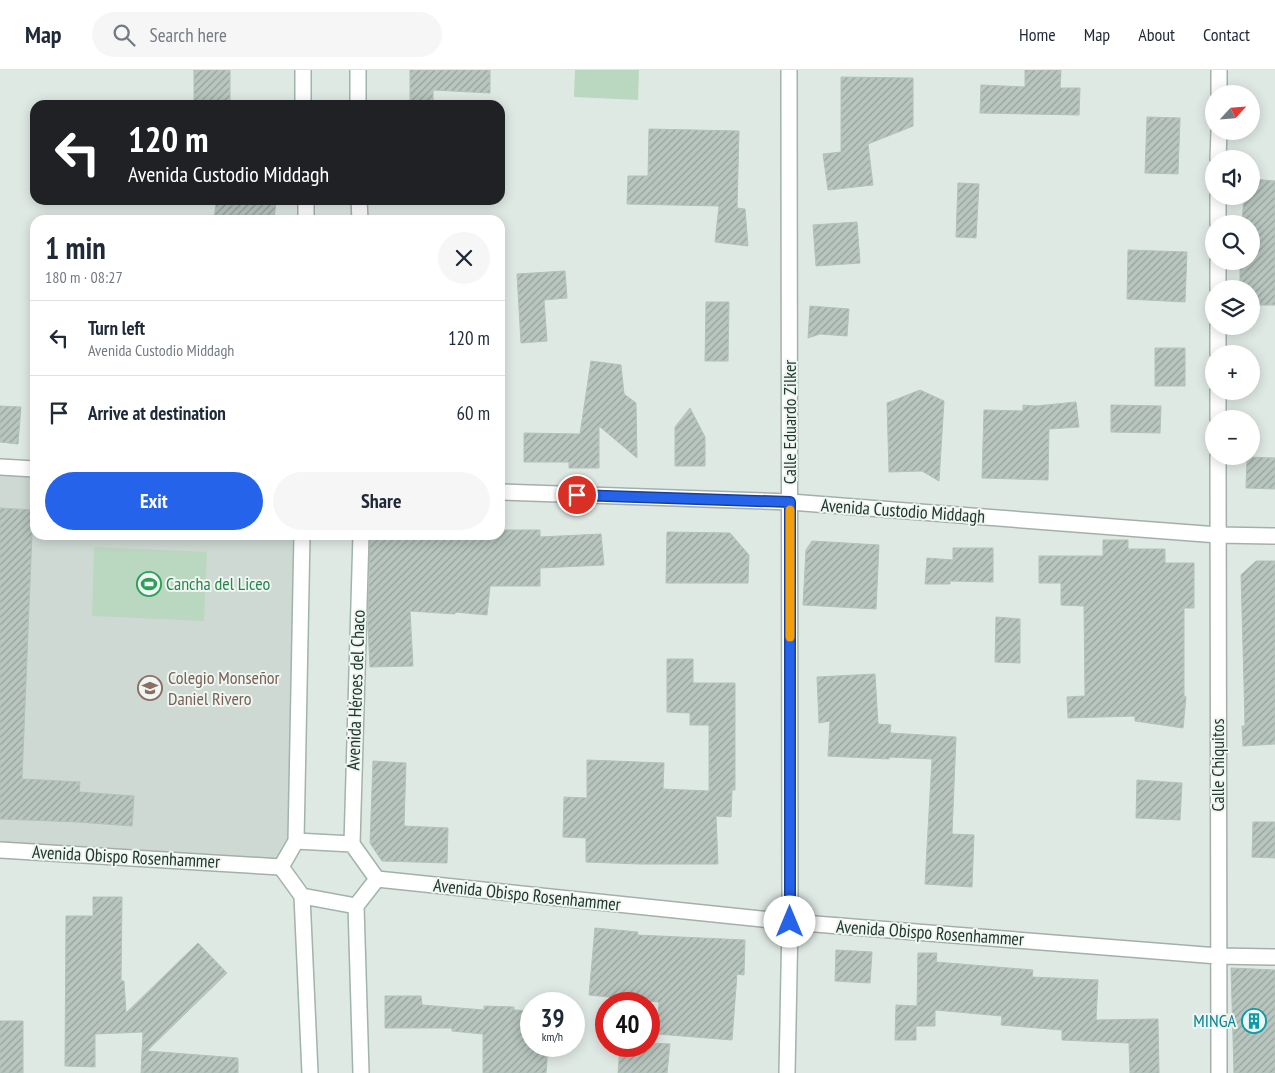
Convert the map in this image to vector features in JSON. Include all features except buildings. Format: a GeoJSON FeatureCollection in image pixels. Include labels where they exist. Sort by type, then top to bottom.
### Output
{"type":"FeatureCollection","features":[{"type":"Feature","properties":{"kind":"street"},"geometry":{"type":"LineString","coordinates":[[302,70],[303,100]]}},
{"type":"Feature","properties":{"kind":"street"},"geometry":{"type":"LineString","coordinates":[[358,70],[358,100]]}},
{"type":"Feature","properties":{"kind":"street","name":"Calle Eduardo Zilker"},"geometry":{"type":"LineString","coordinates":[[787,1073],[790,922],[789,70]]}},
{"type":"Feature","properties":{"kind":"street"},"geometry":{"type":"LineString","coordinates":[[1219,70],[1219,85]]}},
{"type":"Feature","properties":{"kind":"street","name":"Calle Chiquitos"},"geometry":{"type":"LineString","coordinates":[[1218,465],[1219,1073]]}},
{"type":"Feature","properties":{"kind":"street"},"geometry":{"type":"LineString","coordinates":[[0,467],[30,469]]}},
{"type":"Feature","properties":{"kind":"street","name":"Avenida Custodio Middagh"},"geometry":{"type":"LineString","coordinates":[[505,492],[790,502],[1218,535],[1275,536]]}},
{"type":"Feature","properties":{"kind":"street"},"geometry":{"type":"LineString","coordinates":[[302,540],[296,841],[282,867],[302,896],[310,1073]]}},
{"type":"Feature","properties":{"kind":"street","name":"Avenida Héroes del Chaco"},"geometry":{"type":"LineString","coordinates":[[352,844],[361,540]]}},
{"type":"Feature","properties":{"kind":"street"},"geometry":{"type":"LineString","coordinates":[[296,841],[352,844],[377,879],[356,906],[360,1073]]}},
{"type":"Feature","properties":{"kind":"street","name":"Avenida Obispo Rosenhammer"},"geometry":{"type":"LineString","coordinates":[[0,850],[282,867]]}},
{"type":"Feature","properties":{"kind":"street","name":"Avenida Obispo Rosenhammer"},"geometry":{"type":"LineString","coordinates":[[377,879],[790,922],[1218,956],[1275,957]]}},
{"type":"Feature","properties":{"kind":"street"},"geometry":{"type":"LineString","coordinates":[[302,896],[356,906]]}},
{"type":"Feature","properties":{"kind":"shaded area","name":"Colegio Monseñor Daniel Rivero"},"geometry":{"type":"Polygon","coordinates":[[[0,467],[30,469],[30,540],[302,540],[296,841],[281,867],[0,850],[0,467]]]}},
{"type":"Feature","properties":{"kind":"green space"},"geometry":{"type":"Polygon","coordinates":[[[575,70],[639,70],[638,100],[574,97],[575,70]]]}},
{"type":"Feature","properties":{"kind":"green space","name":"Cancha del Liceo"},"geometry":{"type":"Polygon","coordinates":[[[94,547],[207,552],[204,621],[92,616],[94,547]]]}},
{"type":"Feature","properties":{"kind":"slow traffic"},"geometry":{"type":"LineString","coordinates":[[790,510],[790,637]]}},
{"type":"Feature","properties":{"kind":"place","name":"Cancha del Liceo"},"geometry":{"type":"Point","coordinates":[149,584]}},
{"type":"Feature","properties":{"kind":"place","name":"Colegio Monseñor Daniel Rivero"},"geometry":{"type":"Point","coordinates":[150,688]}},
{"type":"Feature","properties":{"kind":"place","name":"MINGA"},"geometry":{"type":"Point","coordinates":[1254,1021]}},
{"type":"Feature","properties":{"kind":"route"},"geometry":{"type":"LineString","coordinates":[[577,495],[790,502],[790,922]]}}]}
